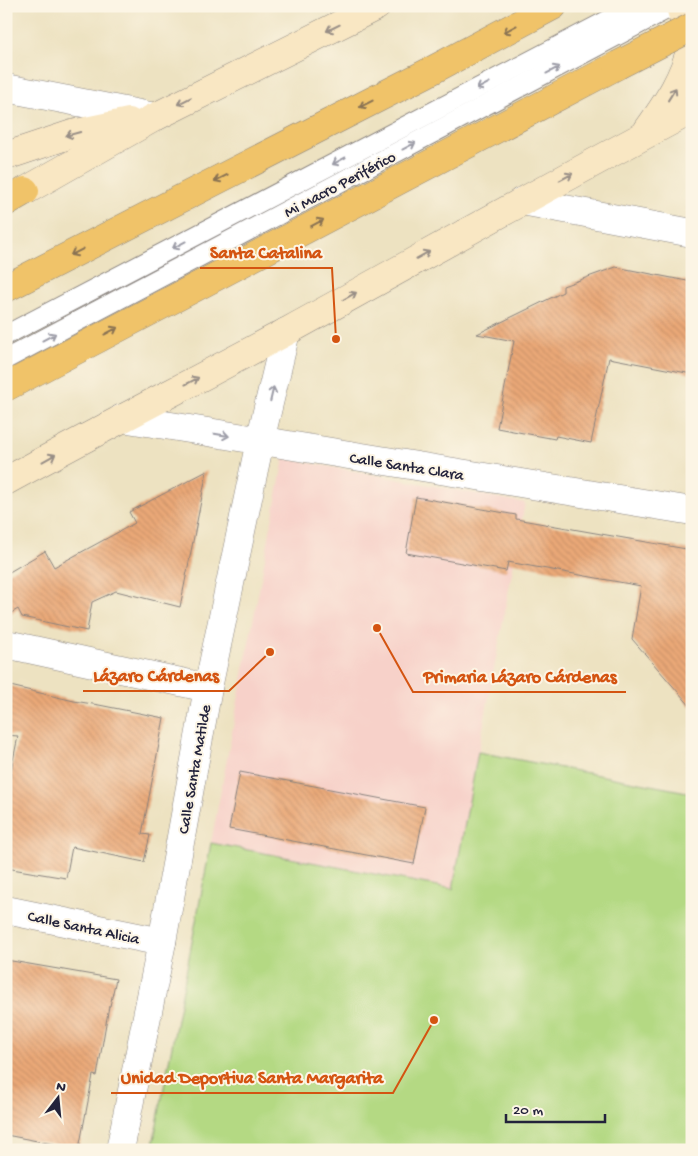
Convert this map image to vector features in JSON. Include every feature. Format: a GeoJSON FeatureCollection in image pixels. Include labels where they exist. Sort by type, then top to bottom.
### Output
{"type":"FeatureCollection","features":[{"type":"Feature","properties":{"kind":"highway"},"geometry":{"type":"LineString","coordinates":[[6,288],[425,74],[553,6]]}},
{"type":"Feature","properties":{"kind":"highway"},"geometry":{"type":"LineString","coordinates":[[6,387],[691,40]]}},
{"type":"Feature","properties":{"kind":"main road"},"geometry":{"type":"LineString","coordinates":[[16,196],[155,117],[377,6]]}},
{"type":"Feature","properties":{"kind":"main road"},"geometry":{"type":"LineString","coordinates":[[645,134],[678,86],[688,61],[691,40],[673,7]]}},
{"type":"Feature","properties":{"kind":"main road"},"geometry":{"type":"LineString","coordinates":[[6,482],[122,418],[286,332],[522,201],[692,110]]}},
{"type":"Feature","properties":{"kind":"main road"},"geometry":{"type":"LineString","coordinates":[[6,156],[72,134],[155,117]]}},
{"type":"Feature","properties":{"kind":"street"},"geometry":{"type":"LineString","coordinates":[[6,88],[155,117]]}},
{"type":"Feature","properties":{"kind":"street"},"geometry":{"type":"LineString","coordinates":[[522,201],[692,233]]}},
{"type":"Feature","properties":{"kind":"street","name":"Calle Santa Matilde"},"geometry":{"type":"LineString","coordinates":[[120,1150],[162,942],[208,688],[260,441],[286,332]]}},
{"type":"Feature","properties":{"kind":"street","name":"Calle Santa Clara"},"geometry":{"type":"LineString","coordinates":[[122,418],[692,511]]}},
{"type":"Feature","properties":{"kind":"street"},"geometry":{"type":"LineString","coordinates":[[6,644],[208,688]]}},
{"type":"Feature","properties":{"kind":"street","name":"Calle Santa Alicia"},"geometry":{"type":"LineString","coordinates":[[6,910],[162,942]]}},
{"type":"Feature","properties":{"kind":"lane","name":"Mi Macro Periférico"},"geometry":{"type":"LineString","coordinates":[[6,335],[634,6]]}},
{"type":"Feature","properties":{"kind":"lane","name":"Mi Macro Periférico"},"geometry":{"type":"LineString","coordinates":[[6,360],[673,7]]}},
{"type":"Feature","properties":{"kind":"shaded area"},"geometry":{"type":"Polygon","coordinates":[[[284,458],[525,503],[453,889],[211,843],[284,458]]]}},
{"type":"Feature","properties":{"kind":"green space"},"geometry":{"type":"Polygon","coordinates":[[[478,752],[692,793],[692,1150],[152,1150],[211,843],[453,889],[478,752]]]}},
{"type":"Feature","properties":{"kind":"building"},"geometry":{"type":"Polygon","coordinates":[[[616,267],[692,282],[692,374],[609,358],[591,443],[556,436],[555,439],[497,428],[514,341],[477,334],[563,292],[563,286],[616,267]]]}},
{"type":"Feature","properties":{"kind":"building"},"geometry":{"type":"Polygon","coordinates":[[[207,471],[180,607],[116,591],[92,602],[87,631],[22,617],[18,609],[6,616],[6,574],[45,551],[54,567],[135,523],[129,512],[207,471]]]}},
{"type":"Feature","properties":{"kind":"building"},"geometry":{"type":"Polygon","coordinates":[[[416,497],[516,515],[516,519],[692,550],[692,708],[632,639],[641,586],[508,562],[506,571],[406,553],[416,497]]]}},
{"type":"Feature","properties":{"kind":"building"},"geometry":{"type":"Polygon","coordinates":[[[6,685],[74,701],[164,718],[142,834],[150,835],[144,862],[72,847],[66,878],[6,868],[6,795],[18,736],[6,735],[6,685]]]}},
{"type":"Feature","properties":{"kind":"building"},"geometry":{"type":"Polygon","coordinates":[[[240,772],[425,807],[414,864],[229,829],[240,772]]]}},
{"type":"Feature","properties":{"kind":"building"},"geometry":{"type":"Polygon","coordinates":[[[6,960],[116,979],[109,1006],[97,1076],[93,1075],[79,1149],[6,1135],[6,960]]]}},
{"type":"Feature","properties":{"kind":"place","name":"Santa Catalina"},"geometry":{"type":"Point","coordinates":[336,339]}},
{"type":"Feature","properties":{"kind":"place","name":"Primaria Lázaro Cárdenas"},"geometry":{"type":"Point","coordinates":[377,628]}},
{"type":"Feature","properties":{"kind":"place","name":"Lázaro Cárdenas"},"geometry":{"type":"Point","coordinates":[270,652]}},
{"type":"Feature","properties":{"kind":"place","name":"Unidad Deportiva Santa Margarita"},"geometry":{"type":"Point","coordinates":[434,1020]}}]}
